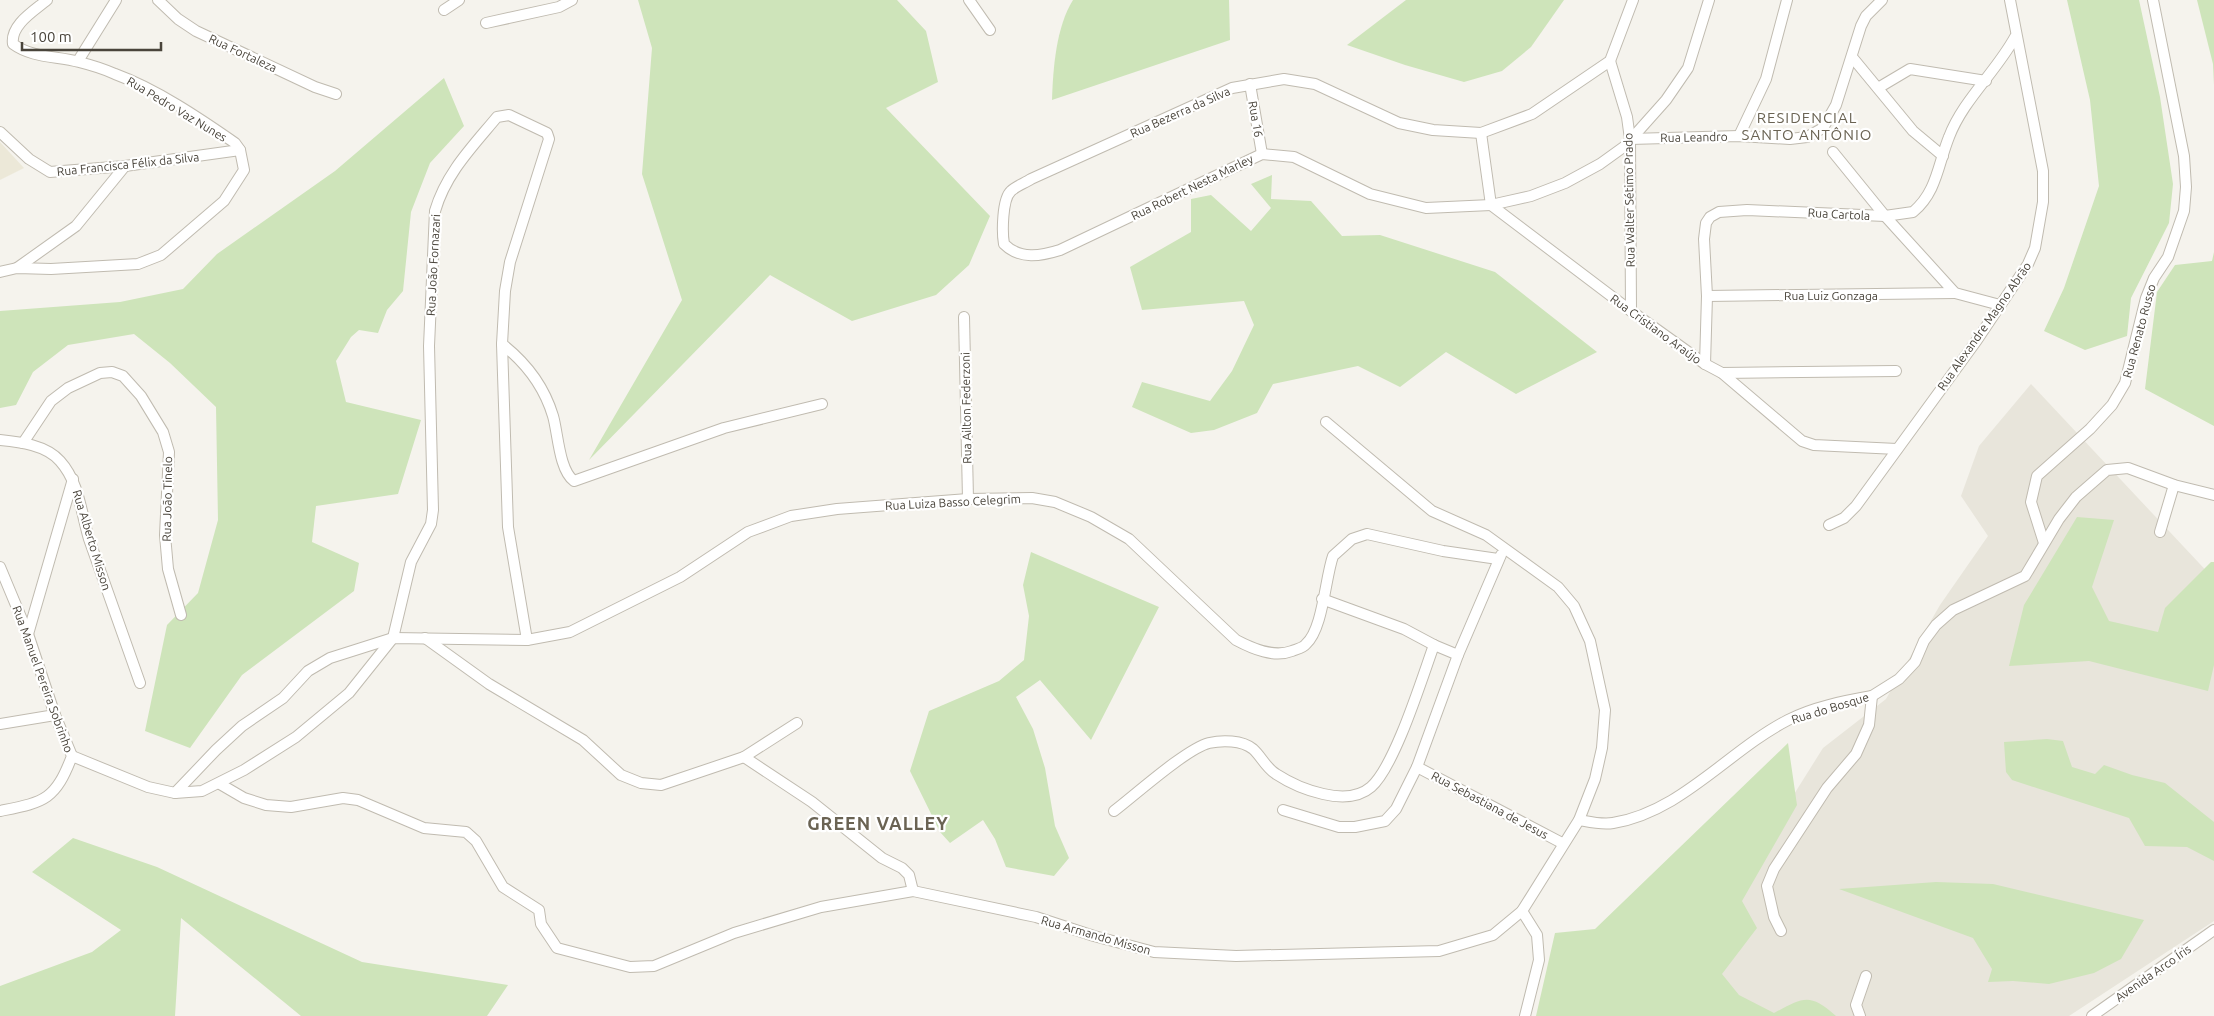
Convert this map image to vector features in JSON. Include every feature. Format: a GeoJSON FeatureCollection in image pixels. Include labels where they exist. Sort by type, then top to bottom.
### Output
{"type":"FeatureCollection","features":[{"type":"Feature","properties":{"kind":"street","name":"Rua Pedro Vaz Nunes"},"geometry":{"type":"LineString","coordinates":[[0,272],[17,268],[51,269],[138,264],[162,255],[224,200],[244,170],[240,150],[223,135],[152,91],[117,74],[78,61],[20,49],[13,44],[12,37],[25,18],[47,0]]}},
{"type":"Feature","properties":{"kind":"street"},"geometry":{"type":"LineString","coordinates":[[78,61],[116,0]]}},
{"type":"Feature","properties":{"kind":"street","name":"Rua Fortaleza"},"geometry":{"type":"LineString","coordinates":[[158,0],[178,19],[196,31],[316,87],[336,94]]}},
{"type":"Feature","properties":{"kind":"street"},"geometry":{"type":"LineString","coordinates":[[444,10],[459,0]]}},
{"type":"Feature","properties":{"kind":"street"},"geometry":{"type":"LineString","coordinates":[[486,23],[560,7],[572,0]]}},
{"type":"Feature","properties":{"kind":"street"},"geometry":{"type":"LineString","coordinates":[[969,0],[990,30]]}},
{"type":"Feature","properties":{"kind":"street"},"geometry":{"type":"LineString","coordinates":[[1610,61],[1633,0]]}},
{"type":"Feature","properties":{"kind":"street","name":"Rua Robert Nesta Marley"},"geometry":{"type":"LineString","coordinates":[[1002,233],[1004,244],[1016,254],[1024,256],[1052,252],[1262,154],[1294,156],[1370,194],[1426,208],[1491,204],[1531,196],[1565,183],[1600,164],[1625,146],[1666,100],[1688,68],[1708,0]]}},
{"type":"Feature","properties":{"kind":"street"},"geometry":{"type":"LineString","coordinates":[[1739,136],[1766,79],[1787,0]]}},
{"type":"Feature","properties":{"kind":"street","name":"Rua Leandro"},"geometry":{"type":"LineString","coordinates":[[1630,139],[1739,136],[1790,139],[1818,132],[1830,117],[1836,105],[1866,16],[1882,0]]}},
{"type":"Feature","properties":{"kind":"street","name":"Rua Alexandre Magno Abrão"},"geometry":{"type":"LineString","coordinates":[[1829,525],[1844,518],[1856,506],[2000,305],[2028,264],[2035,248],[2043,202],[2041,152],[2015,37],[2010,0]]}},
{"type":"Feature","properties":{"kind":"street","name":"Rua Renato Russo"},"geometry":{"type":"LineString","coordinates":[[2044,543],[2031,502],[2037,476],[2090,429],[2112,405],[2125,383],[2146,298],[2154,278],[2168,257],[2184,211],[2186,187],[2184,156],[2153,0]]}},
{"type":"Feature","properties":{"kind":"street","name":"Rua Cartola"},"geometry":{"type":"LineString","coordinates":[[1705,364],[1705,232],[1710,217],[1718,212],[1747,210],[1885,216],[1909,213],[1917,209],[1934,184],[1949,136],[1959,118],[2004,58],[2015,37]]}},
{"type":"Feature","properties":{"kind":"street"},"geometry":{"type":"LineString","coordinates":[[1852,56],[1912,131],[1943,156]]}},
{"type":"Feature","properties":{"kind":"street","name":"Rua Bezerra da Silva"},"geometry":{"type":"LineString","coordinates":[[1002,233],[1005,202],[1010,191],[1031,179],[1224,92],[1250,84],[1284,79],[1315,84],[1399,123],[1433,130],[1481,133],[1532,114],[1610,61]]}},
{"type":"Feature","properties":{"kind":"street","name":"Rua Walter Sétimo Prado"},"geometry":{"type":"LineString","coordinates":[[1610,61],[1627,117],[1630,139],[1631,312]]}},
{"type":"Feature","properties":{"kind":"street"},"geometry":{"type":"LineString","coordinates":[[1878,88],[1910,70],[1986,81]]}},
{"type":"Feature","properties":{"kind":"street","name":"Rua 16"},"geometry":{"type":"LineString","coordinates":[[1250,84],[1262,154]]}},
{"type":"Feature","properties":{"kind":"street","name":"Rua João Fornazari"},"geometry":{"type":"LineString","coordinates":[[393,638],[411,562],[427,533],[433,510],[429,346],[435,211],[441,190],[458,164],[497,117],[503,114],[510,115],[547,132],[549,139],[510,262],[505,291],[502,344],[508,526],[527,640]]}},
{"type":"Feature","properties":{"kind":"street","name":"Rua Francisca Félix da Silva"},"geometry":{"type":"LineString","coordinates":[[0,132],[29,159],[50,172],[125,166],[240,150]]}},
{"type":"Feature","properties":{"kind":"street"},"geometry":{"type":"LineString","coordinates":[[1481,133],[1491,204]]}},
{"type":"Feature","properties":{"kind":"street"},"geometry":{"type":"LineString","coordinates":[[1833,152],[1885,216],[1955,293]]}},
{"type":"Feature","properties":{"kind":"street"},"geometry":{"type":"LineString","coordinates":[[17,268],[76,226],[125,166]]}},
{"type":"Feature","properties":{"kind":"street","name":"Rua Cristiano Araújo"},"geometry":{"type":"LineString","coordinates":[[1491,204],[1631,312],[1705,364],[1722,373],[1797,437],[1809,444],[1897,449]]}},
{"type":"Feature","properties":{"kind":"street","name":"Rua Luiz Gonzaga"},"geometry":{"type":"LineString","coordinates":[[1706,296],[1955,293],[2000,305]]}},
{"type":"Feature","properties":{"kind":"street","name":"Rua Ailton Federzoni"},"geometry":{"type":"LineString","coordinates":[[964,317],[968,499]]}},
{"type":"Feature","properties":{"kind":"street"},"geometry":{"type":"LineString","coordinates":[[502,344],[522,360],[543,393],[553,415],[564,468],[571,479],[577,481],[724,428],[822,404]]}},
{"type":"Feature","properties":{"kind":"street"},"geometry":{"type":"LineString","coordinates":[[1722,373],[1896,371]]}},
{"type":"Feature","properties":{"kind":"street","name":"Rua João Tinelo"},"geometry":{"type":"LineString","coordinates":[[23,443],[51,401],[68,388],[100,372],[112,372],[123,376],[141,396],[163,432],[169,452],[165,535],[168,568],[181,614]]}},
{"type":"Feature","properties":{"kind":"street","name":"Rua Armando Misson"},"geometry":{"type":"LineString","coordinates":[[913,892],[1036,917],[1094,936],[1154,952],[1236,956],[1439,951],[1493,935],[1522,911],[1562,843],[1579,820],[1595,779],[1602,748],[1605,710],[1590,641],[1574,606],[1558,587],[1486,535],[1432,511],[1326,422]]}},
{"type":"Feature","properties":{"kind":"street","name":"Rua Alberto Misson"},"geometry":{"type":"LineString","coordinates":[[0,440],[23,443],[44,450],[59,459],[73,478],[86,530],[140,683]]}},
{"type":"Feature","properties":{"kind":"street","name":"Rua do Bosque"},"geometry":{"type":"LineString","coordinates":[[1579,820],[1613,823],[1649,811],[1673,800],[1739,751],[1787,721],[1839,703],[1872,696],[1899,679],[1915,662],[1924,641],[1936,625],[1954,610],[2026,576],[2059,519],[2076,497],[2107,470],[2128,468],[2174,485],[2214,495]]}},
{"type":"Feature","properties":{"kind":"street"},"geometry":{"type":"LineString","coordinates":[[28,634],[73,478]]}},
{"type":"Feature","properties":{"kind":"street"},"geometry":{"type":"LineString","coordinates":[[2160,532],[2174,485]]}},
{"type":"Feature","properties":{"kind":"street","name":"Rua Luiza Basso Celegrim"},"geometry":{"type":"LineString","coordinates":[[175,793],[242,726],[283,698],[308,671],[330,658],[393,638],[527,640],[570,632],[618,610],[680,577],[748,532],[791,516],[837,509],[968,499],[1032,498],[1063,504],[1091,516],[1129,539],[1236,640],[1264,651],[1288,652],[1306,645],[1319,622],[1322,599],[1333,556],[1341,547],[1359,535],[1390,538],[1443,552],[1498,559]]}},
{"type":"Feature","properties":{"kind":"street"},"geometry":{"type":"LineString","coordinates":[[1284,810],[1339,827],[1385,822],[1396,809],[1417,767],[1458,655],[1498,559],[1505,550]]}},
{"type":"Feature","properties":{"kind":"street","name":"Rua Manuel Pereira Sobrinho"},"geometry":{"type":"LineString","coordinates":[[0,567],[28,634],[55,715],[72,756],[54,792],[38,804],[0,811]]}},
{"type":"Feature","properties":{"kind":"street"},"geometry":{"type":"LineString","coordinates":[[1322,599],[1404,629],[1458,655]]}},
{"type":"Feature","properties":{"kind":"street"},"geometry":{"type":"LineString","coordinates":[[72,756],[148,787],[175,793],[202,791],[220,784],[296,737],[349,693],[393,638]]}},
{"type":"Feature","properties":{"kind":"street"},"geometry":{"type":"LineString","coordinates":[[426,638],[489,684],[583,740],[621,774],[641,783],[661,785],[744,757],[797,723]]}},
{"type":"Feature","properties":{"kind":"street"},"geometry":{"type":"LineString","coordinates":[[1114,811],[1189,752],[1208,743],[1231,741],[1252,748],[1274,773],[1290,781],[1328,794],[1355,796],[1371,787],[1383,772],[1406,721],[1434,645]]}},
{"type":"Feature","properties":{"kind":"street"},"geometry":{"type":"LineString","coordinates":[[1781,931],[1774,917],[1767,886],[1774,869],[1827,788],[1856,754],[1869,725],[1872,696]]}},
{"type":"Feature","properties":{"kind":"street"},"geometry":{"type":"LineString","coordinates":[[0,724],[55,715]]}},
{"type":"Feature","properties":{"kind":"street"},"geometry":{"type":"LineString","coordinates":[[220,784],[244,798],[266,805],[291,807],[343,798],[424,828],[466,832],[476,841],[503,887],[539,910],[541,924],[557,948],[630,967],[654,966],[734,933],[821,907],[913,892],[909,875],[902,868],[882,858],[812,802],[744,757]]}},
{"type":"Feature","properties":{"kind":"street","name":"Rua Sebastiana de Jesus"},"geometry":{"type":"LineString","coordinates":[[1417,767],[1562,843]]}},
{"type":"Feature","properties":{"kind":"street"},"geometry":{"type":"LineString","coordinates":[[1522,911],[1536,935],[1539,960],[1525,1016]]}},
{"type":"Feature","properties":{"kind":"street","name":"Avenida Arco Íris"},"geometry":{"type":"LineString","coordinates":[[2092,1016],[2214,930]]}},
{"type":"Feature","properties":{"kind":"street"},"geometry":{"type":"LineString","coordinates":[[1860,1016],[1856,1005],[1866,976]]}},
{"type":"Feature","properties":{"kind":"shaded area"},"geometry":{"type":"Polygon","coordinates":[[[0,142],[24,168],[0,180],[0,142]]]}},
{"type":"Feature","properties":{"kind":"shaded area"},"geometry":{"type":"Polygon","coordinates":[[[2031,384],[2214,579],[2214,921],[2069,1016],[1574,1016],[1769,834],[1823,748],[1886,699],[1940,605],[1988,536],[1961,496],[1979,446],[2031,384]]]}},
{"type":"Feature","properties":{"kind":"green space"},"geometry":{"type":"Polygon","coordinates":[[[638,0],[897,0],[926,31],[938,82],[886,108],[990,216],[969,265],[936,295],[852,321],[770,275],[589,460],[682,300],[642,174],[652,48],[638,0]]]}},
{"type":"Feature","properties":{"kind":"green space"},"geometry":{"type":"Polygon","coordinates":[[[1073,0],[1229,0],[1230,40],[1052,100],[1056,49],[1067,11],[1073,0]]]}},
{"type":"Feature","properties":{"kind":"green space"},"geometry":{"type":"Polygon","coordinates":[[[1406,0],[1564,0],[1531,47],[1502,71],[1464,82],[1405,65],[1347,45],[1406,0]]]}},
{"type":"Feature","properties":{"kind":"green space"},"geometry":{"type":"Polygon","coordinates":[[[2067,0],[2139,0],[2160,97],[2173,184],[2169,223],[2131,298],[2127,336],[2085,350],[2044,331],[2064,288],[2099,186],[2090,100],[2067,0]]]}},
{"type":"Feature","properties":{"kind":"green space"},"geometry":{"type":"Polygon","coordinates":[[[2197,0],[2214,0],[2214,85],[2213,64],[2197,0]]]}},
{"type":"Feature","properties":{"kind":"green space"},"geometry":{"type":"Polygon","coordinates":[[[444,78],[464,126],[430,163],[411,212],[403,291],[387,310],[378,333],[359,330],[351,337],[336,361],[346,402],[421,420],[398,494],[316,506],[312,542],[359,563],[354,591],[242,675],[190,748],[145,731],[167,625],[198,593],[218,520],[216,407],[170,363],[134,334],[68,345],[33,372],[16,405],[0,408],[0,311],[120,302],[183,289],[217,254],[335,171],[444,78]]]}},
{"type":"Feature","properties":{"kind":"green space"},"geometry":{"type":"Polygon","coordinates":[[[1272,175],[1271,199],[1311,201],[1342,236],[1380,235],[1495,272],[1597,352],[1516,394],[1446,352],[1400,387],[1358,366],[1273,384],[1257,413],[1214,430],[1191,433],[1132,407],[1142,382],[1210,401],[1232,371],[1254,325],[1244,301],[1142,310],[1130,267],[1191,232],[1191,199],[1211,195],[1251,231],[1271,208],[1251,184],[1272,175]]]}},
{"type":"Feature","properties":{"kind":"green space"},"geometry":{"type":"Polygon","coordinates":[[[2214,252],[2214,426],[2145,389],[2157,292],[2175,265],[2212,261],[2214,252]]]}},
{"type":"Feature","properties":{"kind":"green space"},"geometry":{"type":"Polygon","coordinates":[[[2077,517],[2114,520],[2092,587],[2109,621],[2158,632],[2165,608],[2211,562],[2214,562],[2214,665],[2208,691],[2089,661],[2009,666],[2024,605],[2077,517]]]}},
{"type":"Feature","properties":{"kind":"green space"},"geometry":{"type":"Polygon","coordinates":[[[1031,552],[1159,607],[1091,740],[1040,680],[1016,697],[1033,729],[1045,768],[1055,826],[1069,858],[1054,876],[1006,867],[995,839],[983,820],[950,843],[940,832],[910,771],[929,711],[999,681],[1024,660],[1029,616],[1023,585],[1031,552]]]}},
{"type":"Feature","properties":{"kind":"green space"},"geometry":{"type":"Polygon","coordinates":[[[2047,739],[2063,741],[2072,767],[2095,774],[2104,765],[2132,775],[2165,783],[2214,822],[2214,861],[2187,847],[2145,846],[2129,818],[2012,780],[2006,772],[2004,742],[2047,739]]]}},
{"type":"Feature","properties":{"kind":"green space"},"geometry":{"type":"Polygon","coordinates":[[[1788,743],[1797,805],[1742,901],[1757,928],[1722,974],[1739,995],[1774,1013],[1799,1001],[1806,1000],[1819,1003],[1836,1016],[1536,1016],[1555,933],[1595,929],[1788,743]]]}},
{"type":"Feature","properties":{"kind":"green space"},"geometry":{"type":"Polygon","coordinates":[[[73,838],[157,867],[362,962],[508,985],[487,1016],[301,1016],[181,918],[175,1016],[0,1016],[0,986],[92,952],[121,930],[32,872],[73,838]]]}},
{"type":"Feature","properties":{"kind":"green space"},"geometry":{"type":"Polygon","coordinates":[[[1936,882],[1993,884],[2144,920],[2121,959],[2094,973],[2049,984],[2013,981],[1988,982],[1992,969],[1973,938],[1839,889],[1936,882]]]}},
{"type":"Feature","properties":{"kind":"district","name":"RESIDENCIAL SANTO ANTÔNIO"},"geometry":{"type":"Point","coordinates":[1807,126]}},
{"type":"Feature","properties":{"kind":"district","name":"GREEN VALLEY"},"geometry":{"type":"Point","coordinates":[878,823]}}]}
